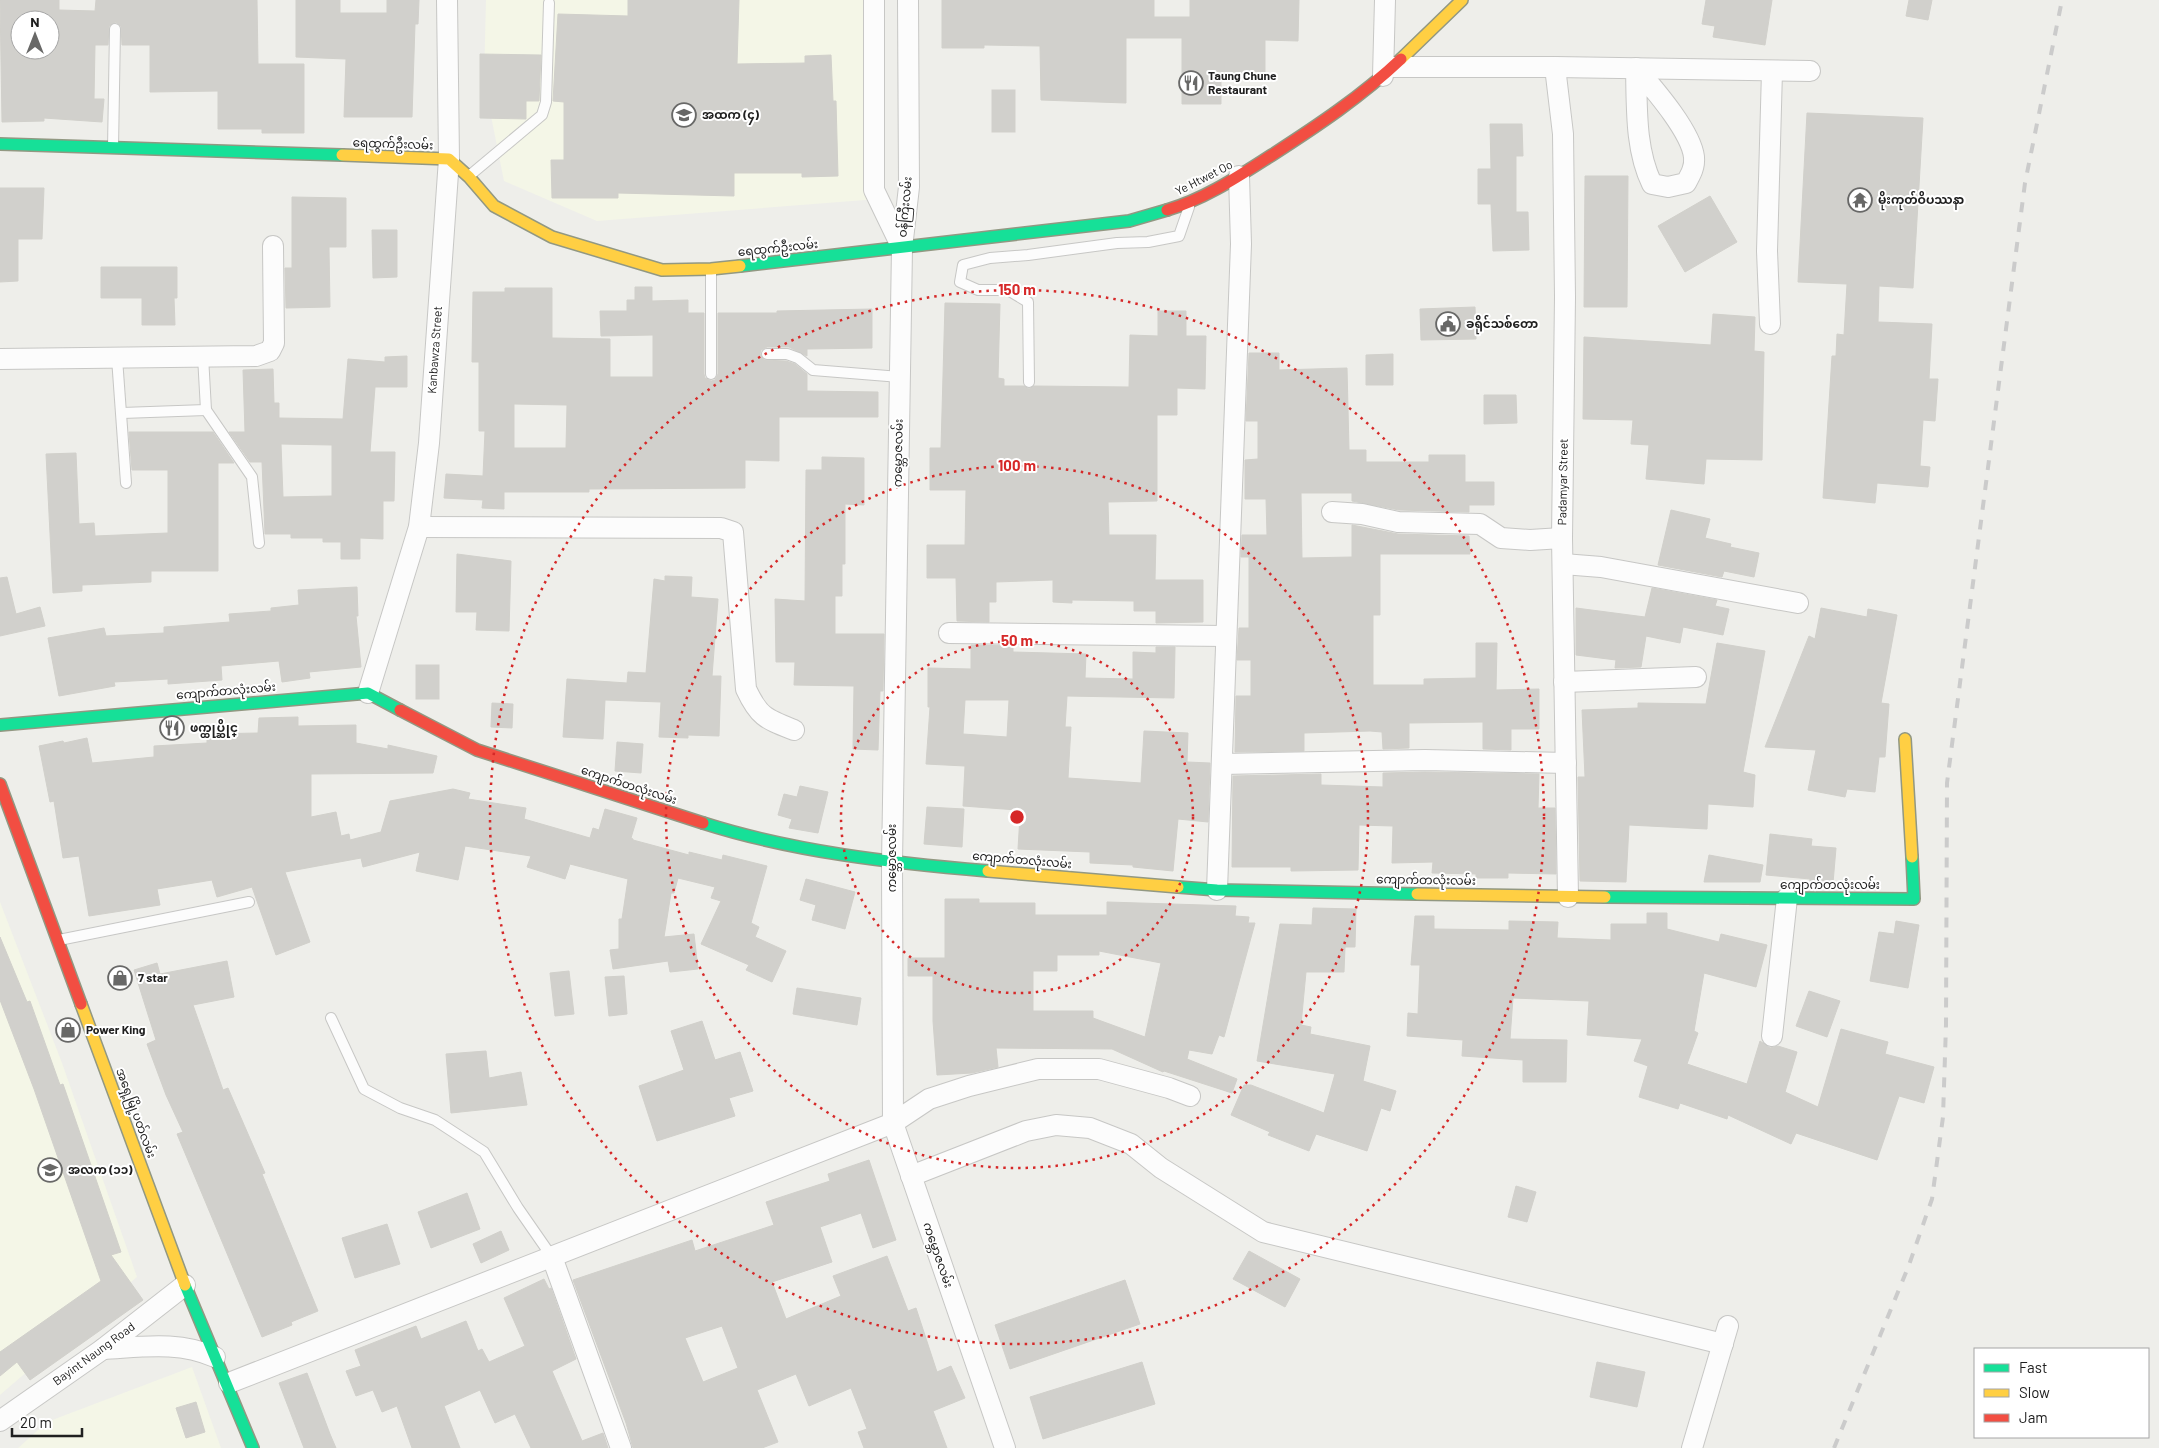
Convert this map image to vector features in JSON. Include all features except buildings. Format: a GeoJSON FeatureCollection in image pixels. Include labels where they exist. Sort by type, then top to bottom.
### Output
{"type":"FeatureCollection","features":[{"type":"Feature","properties":{"kind":"street","name":"Kanbawza Street"},"geometry":{"type":"LineString","coordinates":[[368,693],[419,527],[429,443],[449,159],[447,0]]}},
{"type":"Feature","properties":{"kind":"street","name":"ဝန်ကြီးလမ်း"},"geometry":{"type":"LineString","coordinates":[[874,0],[874,190],[902,248]]}},
{"type":"Feature","properties":{"kind":"street","name":"ဝန်ကြီးလမ်း"},"geometry":{"type":"LineString","coordinates":[[902,248],[908,186],[908,0]]}},
{"type":"Feature","properties":{"kind":"street"},"geometry":{"type":"LineString","coordinates":[[1385,0],[1388,72],[1556,67],[1810,71]]}},
{"type":"Feature","properties":{"kind":"street","name":"Ye Htwet Oo"},"geometry":{"type":"LineString","coordinates":[[902,248],[1129,221],[1190,203],[1240,176],[1314,128],[1388,72],[1462,0]]}},
{"type":"Feature","properties":{"kind":"street","name":"Padamyar Street"},"geometry":{"type":"LineString","coordinates":[[1556,67],[1563,134],[1565,297],[1562,538],[1568,897]]}},
{"type":"Feature","properties":{"kind":"street"},"geometry":{"type":"LineString","coordinates":[[1636,68],[1656,91],[1683,130],[1694,156],[1694,169],[1686,183],[1668,187],[1652,184],[1644,167],[1638,121],[1636,68]]}},
{"type":"Feature","properties":{"kind":"street"},"geometry":{"type":"LineString","coordinates":[[1770,324],[1767,251],[1772,71]]}},
{"type":"Feature","properties":{"kind":"street","name":"ရေထွက်ဦးလမ်း"},"geometry":{"type":"LineString","coordinates":[[0,144],[449,159],[494,206],[552,238],[662,270],[711,269],[902,248]]}},
{"type":"Feature","properties":{"kind":"street"},"geometry":{"type":"LineString","coordinates":[[1217,890],[1241,244],[1240,176]]}},
{"type":"Feature","properties":{"kind":"street"},"geometry":{"type":"LineString","coordinates":[[0,360],[256,356],[270,351],[274,343],[273,246]]}},
{"type":"Feature","properties":{"kind":"street","name":"ကမ္ဘောဇလမ်း"},"geometry":{"type":"LineString","coordinates":[[902,248],[892,863],[893,1123],[1005,1448]]}},
{"type":"Feature","properties":{"kind":"street"},"geometry":{"type":"LineString","coordinates":[[1332,512],[1362,514],[1398,522],[1480,524],[1501,538],[1530,540],[1562,538]]}},
{"type":"Feature","properties":{"kind":"street"},"geometry":{"type":"LineString","coordinates":[[419,527],[720,528],[733,532],[746,689],[754,705],[766,719],[794,730]]}},
{"type":"Feature","properties":{"kind":"street"},"geometry":{"type":"LineString","coordinates":[[1563,564],[1601,567],[1798,603]]}},
{"type":"Feature","properties":{"kind":"street"},"geometry":{"type":"LineString","coordinates":[[949,632],[1225,636]]}},
{"type":"Feature","properties":{"kind":"street"},"geometry":{"type":"LineString","coordinates":[[1564,682],[1696,677]]}},
{"type":"Feature","properties":{"kind":"street","name":"ကျောက်တလုံးလမ်း"},"geometry":{"type":"LineString","coordinates":[[0,725],[368,693],[477,750],[741,835],[892,863],[1217,890],[1568,897],[1914,898],[1905,739]]}},
{"type":"Feature","properties":{"kind":"street"},"geometry":{"type":"LineString","coordinates":[[1222,764],[1425,760],[1566,763]]}},
{"type":"Feature","properties":{"kind":"street","name":"အရှေ့မြို့ပတ်လမ်း"},"geometry":{"type":"LineString","coordinates":[[0,784],[186,1285],[229,1384],[253,1448]]}},
{"type":"Feature","properties":{"kind":"street"},"geometry":{"type":"LineString","coordinates":[[1772,1036],[1787,898]]}},
{"type":"Feature","properties":{"kind":"street"},"geometry":{"type":"LineString","coordinates":[[229,1384],[893,1123],[929,1099],[969,1086],[1038,1069],[1099,1069],[1169,1088],[1190,1096]]}},
{"type":"Feature","properties":{"kind":"street"},"geometry":{"type":"LineString","coordinates":[[911,1176],[1026,1131],[1056,1125],[1090,1128],[1131,1144],[1161,1168],[1263,1232],[1726,1335],[1692,1448]]}},
{"type":"Feature","properties":{"kind":"street"},"geometry":{"type":"LineString","coordinates":[[552,1257],[622,1448]]}},
{"type":"Feature","properties":{"kind":"street","name":"Bayint Naung Road"},"geometry":{"type":"LineString","coordinates":[[0,1421],[103,1349],[186,1285]]}},
{"type":"Feature","properties":{"kind":"street"},"geometry":{"type":"LineString","coordinates":[[103,1349],[182,1346],[216,1357]]}},
{"type":"Feature","properties":{"kind":"lane"},"geometry":{"type":"LineString","coordinates":[[468,177],[542,115],[546,102],[549,3]]}},
{"type":"Feature","properties":{"kind":"lane"},"geometry":{"type":"LineString","coordinates":[[113,148],[114,29]]}},
{"type":"Feature","properties":{"kind":"lane"},"geometry":{"type":"LineString","coordinates":[[1029,382],[1028,302],[1008,290],[978,290],[960,282],[963,265],[990,258],[1117,243],[1148,242],[1179,236],[1190,203]]}},
{"type":"Feature","properties":{"kind":"lane"},"geometry":{"type":"LineString","coordinates":[[711,269],[711,374]]}},
{"type":"Feature","properties":{"kind":"lane"},"geometry":{"type":"LineString","coordinates":[[767,354],[788,354],[798,358],[813,370],[900,377]]}},
{"type":"Feature","properties":{"kind":"lane"},"geometry":{"type":"LineString","coordinates":[[203,356],[206,410],[252,477],[259,543]]}},
{"type":"Feature","properties":{"kind":"lane"},"geometry":{"type":"LineString","coordinates":[[118,358],[126,483]]}},
{"type":"Feature","properties":{"kind":"lane"},"geometry":{"type":"LineString","coordinates":[[122,413],[206,410]]}},
{"type":"Feature","properties":{"kind":"lane"},"geometry":{"type":"LineString","coordinates":[[58,940],[249,902]]}},
{"type":"Feature","properties":{"kind":"lane"},"geometry":{"type":"LineString","coordinates":[[331,1018],[364,1090],[400,1108],[435,1120],[484,1152],[518,1208],[552,1257]]}},
{"type":"Feature","properties":{"kind":"shaded area","name":"အထက (၄)"},"geometry":{"type":"Polygon","coordinates":[[[486,0],[874,0],[878,199],[597,221],[504,181],[484,81],[486,0]]]}},
{"type":"Feature","properties":{"kind":"shaded area","name":"အလက (၁၁)"},"geometry":{"type":"Polygon","coordinates":[[[0,902],[62,1063],[137,1277],[0,1395],[0,902]]]}},
{"type":"Feature","properties":{"kind":"shaded area"},"geometry":{"type":"Polygon","coordinates":[[[192,1367],[221,1448],[18,1448],[47,1422],[192,1367]]]}},
{"type":"Feature","properties":{"kind":"railway"},"geometry":{"type":"LineString","coordinates":[[1834,1448],[1909,1265],[1932,1199],[1943,1117],[1946,1025],[1947,783],[2025,183],[2062,0]]}},
{"type":"Feature","properties":{"kind":"traffic: fast"},"geometry":{"type":"LineString","coordinates":[[0,144],[342,155]]}},
{"type":"Feature","properties":{"kind":"traffic: fast"},"geometry":{"type":"LineString","coordinates":[[740,266],[1129,221],[1167,210]]}},
{"type":"Feature","properties":{"kind":"traffic: fast"},"geometry":{"type":"LineString","coordinates":[[0,725],[368,693],[400,710]]}},
{"type":"Feature","properties":{"kind":"traffic: fast"},"geometry":{"type":"LineString","coordinates":[[703,823],[772,842],[808,849],[880,860],[988,871]]}},
{"type":"Feature","properties":{"kind":"traffic: fast"},"geometry":{"type":"LineString","coordinates":[[1605,897],[1914,899],[1912,857]]}},
{"type":"Feature","properties":{"kind":"traffic: fast"},"geometry":{"type":"LineString","coordinates":[[1178,887],[1217,890],[1417,894]]}},
{"type":"Feature","properties":{"kind":"traffic: fast"},"geometry":{"type":"LineString","coordinates":[[185,1285],[253,1448]]}},
{"type":"Feature","properties":{"kind":"traffic: slow"},"geometry":{"type":"LineString","coordinates":[[1401,59],[1462,0]]}},
{"type":"Feature","properties":{"kind":"traffic: slow"},"geometry":{"type":"LineString","coordinates":[[342,155],[449,159],[469,177],[494,206],[552,237],[662,270],[711,269],[740,266]]}},
{"type":"Feature","properties":{"kind":"traffic: slow"},"geometry":{"type":"LineString","coordinates":[[1905,739],[1912,857]]}},
{"type":"Feature","properties":{"kind":"traffic: slow"},"geometry":{"type":"LineString","coordinates":[[988,871],[1178,887]]}},
{"type":"Feature","properties":{"kind":"traffic: slow"},"geometry":{"type":"LineString","coordinates":[[1417,894],[1605,897]]}},
{"type":"Feature","properties":{"kind":"traffic: slow"},"geometry":{"type":"LineString","coordinates":[[81,1004],[185,1285]]}},
{"type":"Feature","properties":{"kind":"traffic: jam"},"geometry":{"type":"LineString","coordinates":[[1167,210],[1195,200],[1234,179],[1272,155],[1355,98],[1401,59]]}},
{"type":"Feature","properties":{"kind":"traffic: jam"},"geometry":{"type":"LineString","coordinates":[[400,710],[477,750],[703,823]]}},
{"type":"Feature","properties":{"kind":"traffic: jam"},"geometry":{"type":"LineString","coordinates":[[0,784],[81,1004]]}},
{"type":"Feature","properties":{"kind":"place","name":"Taung Chune Restaurant"},"geometry":{"type":"Point","coordinates":[1191,83]}},
{"type":"Feature","properties":{"kind":"place","name":"အထက (၄)"},"geometry":{"type":"Point","coordinates":[684,115]}},
{"type":"Feature","properties":{"kind":"place","name":"မိုးကုတ်ဝိပဿနာ"},"geometry":{"type":"Point","coordinates":[1860,200]}},
{"type":"Feature","properties":{"kind":"place","name":"ခရိုင်သစ်တော"},"geometry":{"type":"Point","coordinates":[1448,324]}},
{"type":"Feature","properties":{"kind":"place","name":"ဖက္ထုပ္ဆိုင္"},"geometry":{"type":"Point","coordinates":[172,728]}},
{"type":"Feature","properties":{"kind":"place","name":"7 star"},"geometry":{"type":"Point","coordinates":[120,978]}},
{"type":"Feature","properties":{"kind":"place","name":"Power King"},"geometry":{"type":"Point","coordinates":[68,1030]}},
{"type":"Feature","properties":{"kind":"place","name":"အလက (၁၁)"},"geometry":{"type":"Point","coordinates":[50,1170]}}]}
